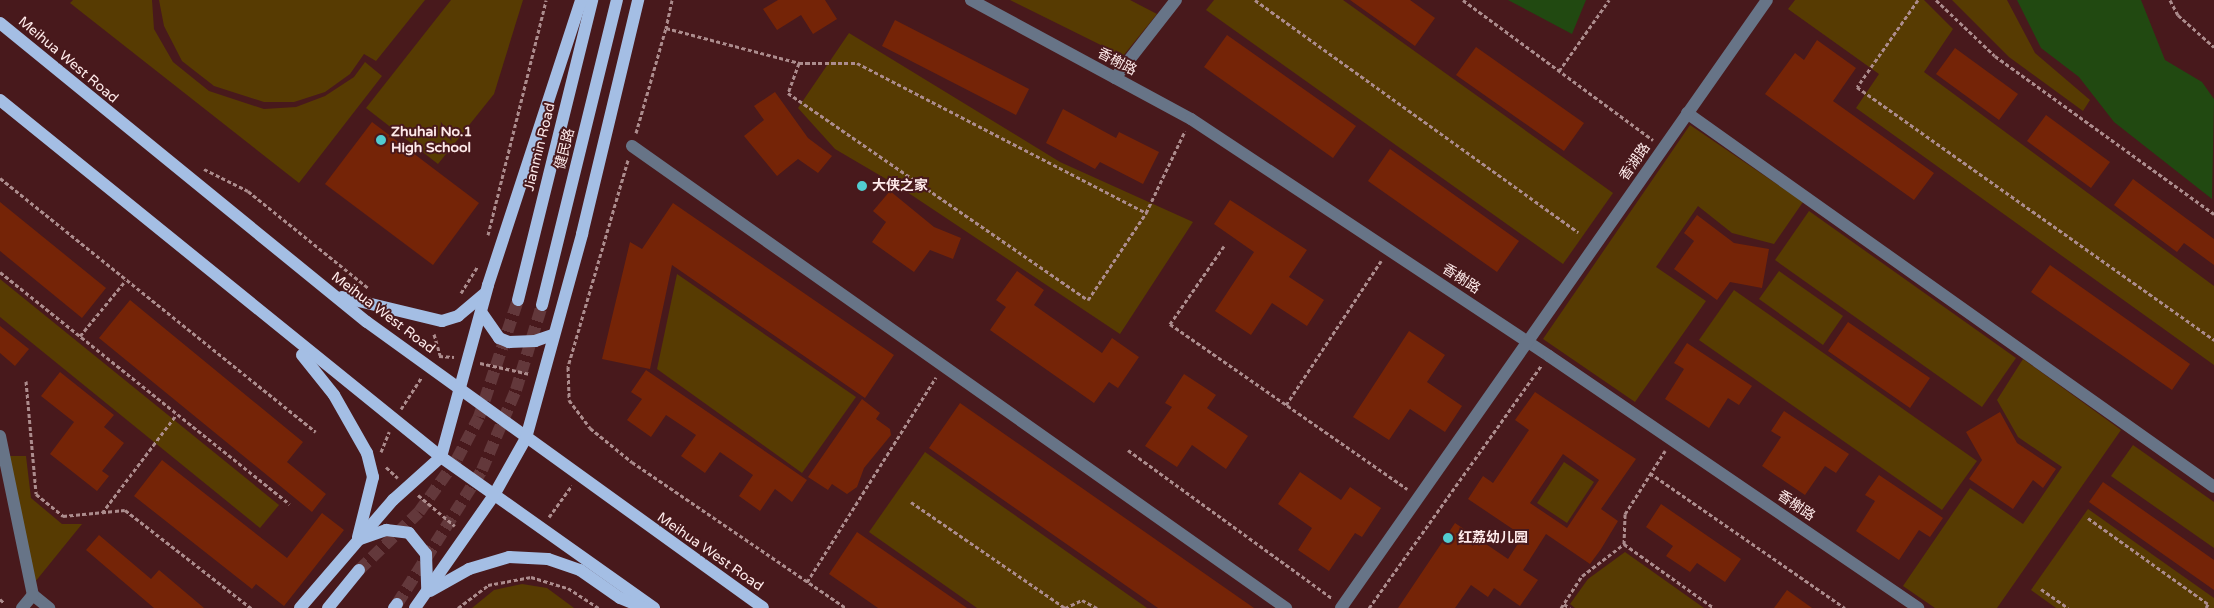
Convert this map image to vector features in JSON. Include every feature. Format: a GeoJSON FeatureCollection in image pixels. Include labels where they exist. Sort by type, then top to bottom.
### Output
{"type":"FeatureCollection","features":[{"type":"Feature","properties":{"kind":"main road"},"geometry":{"type":"LineString","coordinates":[[335,296],[442,321],[458,316],[483,298],[581,0]]}},
{"type":"Feature","properties":{"kind":"main road","name":"Jianmin Road"},"geometry":{"type":"LineString","coordinates":[[518,300],[592,0]]}},
{"type":"Feature","properties":{"kind":"main road","name":"健民路"},"geometry":{"type":"LineString","coordinates":[[542,305],[617,0]]}},
{"type":"Feature","properties":{"kind":"main road"},"geometry":{"type":"LineString","coordinates":[[415,608],[494,495],[526,438],[552,335],[582,234],[638,0]]}},
{"type":"Feature","properties":{"kind":"main road","name":"Meihua West Road"},"geometry":{"type":"LineString","coordinates":[[0,23],[335,296],[526,438],[763,608]]}},
{"type":"Feature","properties":{"kind":"main road"},"geometry":{"type":"LineString","coordinates":[[0,100],[289,338],[441,457],[654,608]]}},
{"type":"Feature","properties":{"kind":"main road"},"geometry":{"type":"LineString","coordinates":[[300,608],[358,540],[441,457],[461,390],[488,284]]}},
{"type":"Feature","properties":{"kind":"main road"},"geometry":{"type":"LineString","coordinates":[[481,312],[499,338],[509,342],[535,342],[552,335]]}},
{"type":"Feature","properties":{"kind":"main road"},"geometry":{"type":"LineString","coordinates":[[289,338],[334,395],[367,453],[373,478],[358,540]]}},
{"type":"Feature","properties":{"kind":"main road"},"geometry":{"type":"LineString","coordinates":[[358,540],[386,530],[409,533],[426,554],[426,593]]}},
{"type":"Feature","properties":{"kind":"main road"},"geometry":{"type":"LineString","coordinates":[[426,593],[469,569],[509,557],[548,559],[580,570],[620,598],[645,608]]}},
{"type":"Feature","properties":{"kind":"main road"},"geometry":{"type":"LineString","coordinates":[[328,608],[359,570]]}},
{"type":"Feature","properties":{"kind":"street","name":"香榭路"},"geometry":{"type":"LineString","coordinates":[[971,0],[1190,119],[1549,356],[1918,608]]}},
{"type":"Feature","properties":{"kind":"street"},"geometry":{"type":"LineString","coordinates":[[1115,78],[1176,0]]}},
{"type":"Feature","properties":{"kind":"street","name":"香湖路"},"geometry":{"type":"LineString","coordinates":[[1342,607],[1767,0]]}},
{"type":"Feature","properties":{"kind":"street"},"geometry":{"type":"LineString","coordinates":[[1687,113],[2214,487]]}},
{"type":"Feature","properties":{"kind":"street"},"geometry":{"type":"LineString","coordinates":[[632,146],[1286,608]]}},
{"type":"Feature","properties":{"kind":"street"},"geometry":{"type":"LineString","coordinates":[[0,436],[33,595],[49,608]]}},
{"type":"Feature","properties":{"kind":"street"},"geometry":{"type":"LineString","coordinates":[[22,608],[33,595]]}},
{"type":"Feature","properties":{"kind":"path"},"geometry":{"type":"LineString","coordinates":[[485,246],[546,0]]}},
{"type":"Feature","properties":{"kind":"path"},"geometry":{"type":"LineString","coordinates":[[672,0],[666,28],[568,367],[569,400],[590,428],[632,462],[846,608]]}},
{"type":"Feature","properties":{"kind":"path"},"geometry":{"type":"LineString","coordinates":[[1255,0],[1578,232]]}},
{"type":"Feature","properties":{"kind":"path"},"geometry":{"type":"LineString","coordinates":[[1463,0],[1664,147]]}},
{"type":"Feature","properties":{"kind":"path"},"geometry":{"type":"LineString","coordinates":[[1559,71],[1609,0]]}},
{"type":"Feature","properties":{"kind":"path"},"geometry":{"type":"LineString","coordinates":[[1918,0],[1857,86],[2214,340]]}},
{"type":"Feature","properties":{"kind":"path"},"geometry":{"type":"LineString","coordinates":[[1936,0],[1995,56],[2214,214]]}},
{"type":"Feature","properties":{"kind":"path"},"geometry":{"type":"LineString","coordinates":[[2170,0],[2178,15],[2214,47]]}},
{"type":"Feature","properties":{"kind":"path"},"geometry":{"type":"LineString","coordinates":[[666,28],[799,63],[857,63],[1146,213]]}},
{"type":"Feature","properties":{"kind":"path"},"geometry":{"type":"LineString","coordinates":[[799,63],[788,93],[1088,300],[1146,213],[1190,119]]}},
{"type":"Feature","properties":{"kind":"path"},"geometry":{"type":"LineString","coordinates":[[200,167],[248,190],[370,290]]}},
{"type":"Feature","properties":{"kind":"path"},"geometry":{"type":"LineString","coordinates":[[0,178],[316,432]]}},
{"type":"Feature","properties":{"kind":"path"},"geometry":{"type":"LineString","coordinates":[[1224,246],[1170,324],[1420,498]]}},
{"type":"Feature","properties":{"kind":"path"},"geometry":{"type":"LineString","coordinates":[[1286,405],[1389,250]]}},
{"type":"Feature","properties":{"kind":"path"},"geometry":{"type":"LineString","coordinates":[[456,299],[479,263]]}},
{"type":"Feature","properties":{"kind":"path"},"geometry":{"type":"LineString","coordinates":[[0,272],[290,504]]}},
{"type":"Feature","properties":{"kind":"path"},"geometry":{"type":"LineString","coordinates":[[80,336],[126,280]]}},
{"type":"Feature","properties":{"kind":"path"},"geometry":{"type":"LineString","coordinates":[[1369,608],[1549,356]]}},
{"type":"Feature","properties":{"kind":"path"},"geometry":{"type":"LineString","coordinates":[[807,582],[943,366]]}},
{"type":"Feature","properties":{"kind":"path"},"geometry":{"type":"LineString","coordinates":[[26,381],[36,494],[63,516],[125,510],[251,608]]}},
{"type":"Feature","properties":{"kind":"path"},"geometry":{"type":"LineString","coordinates":[[101,513],[177,414]]}},
{"type":"Feature","properties":{"kind":"path"},"geometry":{"type":"LineString","coordinates":[[1624,544],[1625,514],[1672,440]]}},
{"type":"Feature","properties":{"kind":"path"},"geometry":{"type":"LineString","coordinates":[[1128,450],[1342,607]]}},
{"type":"Feature","properties":{"kind":"path"},"geometry":{"type":"LineString","coordinates":[[1650,473],[1845,608]]}},
{"type":"Feature","properties":{"kind":"path"},"geometry":{"type":"LineString","coordinates":[[911,502],[1065,608],[1082,600],[1097,608]]}},
{"type":"Feature","properties":{"kind":"path"},"geometry":{"type":"LineString","coordinates":[[2088,518],[2208,604],[2206,608]]}},
{"type":"Feature","properties":{"kind":"path"},"geometry":{"type":"LineString","coordinates":[[1561,608],[1582,576],[1624,544]]}},
{"type":"Feature","properties":{"kind":"path"},"geometry":{"type":"LineString","coordinates":[[1624,544],[1714,608]]}},
{"type":"Feature","properties":{"kind":"path"},"geometry":{"type":"LineString","coordinates":[[458,608],[488,585],[531,577],[568,588],[599,608]]}},
{"type":"Feature","properties":{"kind":"path"},"geometry":{"type":"LineString","coordinates":[[2041,589],[2068,608]]}},
{"type":"Feature","properties":{"kind":"path"},"geometry":{"type":"LineString","coordinates":[[0,599],[4,603]]}},
{"type":"Feature","properties":{"kind":"path"},"geometry":{"type":"LineString","coordinates":[[1564,604],[1570,608]]}},
{"type":"Feature","properties":{"kind":"shaded area"},"geometry":{"type":"Polygon","coordinates":[[[73,0],[152,0],[154,29],[173,62],[209,91],[264,109],[296,107],[325,96],[354,77],[365,62],[382,76],[299,183],[70,3],[73,0]]]}},
{"type":"Feature","properties":{"kind":"shaded area"},"geometry":{"type":"Polygon","coordinates":[[[159,0],[425,0],[376,61],[364,54],[350,74],[325,92],[294,102],[264,102],[214,86],[182,61],[164,26],[159,0]]]}},
{"type":"Feature","properties":{"kind":"shaded area"},"geometry":{"type":"Polygon","coordinates":[[[451,0],[523,0],[494,94],[438,164],[366,108],[451,0]]]}},
{"type":"Feature","properties":{"kind":"shaded area"},"geometry":{"type":"Polygon","coordinates":[[[1010,0],[1130,0],[1157,14],[1123,56],[1010,0]]]}},
{"type":"Feature","properties":{"kind":"shaded area"},"geometry":{"type":"Polygon","coordinates":[[[1214,0],[1343,0],[1613,193],[1563,264],[1206,10],[1214,0]]]}},
{"type":"Feature","properties":{"kind":"shaded area"},"geometry":{"type":"Polygon","coordinates":[[[1508,0],[1586,0],[1572,34],[1508,0]]]}},
{"type":"Feature","properties":{"kind":"shaded area"},"geometry":{"type":"Polygon","coordinates":[[[1795,0],[1924,0],[1953,29],[1924,72],[2214,286],[2214,365],[1856,108],[1879,74],[1788,9],[1795,0]]]}},
{"type":"Feature","properties":{"kind":"shaded area"},"geometry":{"type":"Polygon","coordinates":[[[1952,0],[2007,0],[2035,53],[2090,100],[2083,111],[2009,57],[1952,0]]]}},
{"type":"Feature","properties":{"kind":"shaded area"},"geometry":{"type":"Polygon","coordinates":[[[2017,0],[2141,0],[2165,60],[2202,82],[2214,99],[2212,199],[2114,122],[2079,77],[2041,48],[2017,0]]]}},
{"type":"Feature","properties":{"kind":"shaded area"},"geometry":{"type":"Polygon","coordinates":[[[849,33],[1060,162],[1193,222],[1120,334],[898,186],[835,149],[798,108],[849,33]]]}},
{"type":"Feature","properties":{"kind":"shaded area"},"geometry":{"type":"Polygon","coordinates":[[[1690,125],[1803,202],[1774,244],[1732,233],[1698,206],[1656,267],[1706,301],[1635,402],[1543,339],[1690,125]]]}},
{"type":"Feature","properties":{"kind":"shaded area"},"geometry":{"type":"Polygon","coordinates":[[[1809,211],[2016,358],[1982,407],[1775,260],[1809,211]]]}},
{"type":"Feature","properties":{"kind":"shaded area"},"geometry":{"type":"Polygon","coordinates":[[[1779,271],[1843,316],[1823,345],[1759,299],[1779,271]]]}},
{"type":"Feature","properties":{"kind":"shaded area"},"geometry":{"type":"Polygon","coordinates":[[[677,274],[856,397],[802,473],[657,369],[677,274]]]}},
{"type":"Feature","properties":{"kind":"shaded area"},"geometry":{"type":"Polygon","coordinates":[[[0,279],[279,505],[260,528],[0,317],[0,279]]]}},
{"type":"Feature","properties":{"kind":"shaded area"},"geometry":{"type":"Polygon","coordinates":[[[1734,290],[1977,461],[1942,510],[1699,340],[1734,290]]]}},
{"type":"Feature","properties":{"kind":"shaded area"},"geometry":{"type":"Polygon","coordinates":[[[2023,359],[2121,430],[1997,608],[1935,608],[1903,586],[1970,488],[2023,524],[2062,467],[2018,437],[1997,400],[2023,359]]]}},
{"type":"Feature","properties":{"kind":"shaded area"},"geometry":{"type":"Polygon","coordinates":[[[2133,445],[2214,502],[2214,548],[2111,476],[2133,445]]]}},
{"type":"Feature","properties":{"kind":"shaded area"},"geometry":{"type":"Polygon","coordinates":[[[925,452],[1147,608],[977,608],[869,532],[925,452]]]}},
{"type":"Feature","properties":{"kind":"shaded area"},"geometry":{"type":"Polygon","coordinates":[[[8,456],[26,456],[31,498],[62,524],[82,524],[35,582],[8,456]]]}},
{"type":"Feature","properties":{"kind":"shaded area"},"geometry":{"type":"Polygon","coordinates":[[[1564,462],[1594,482],[1567,523],[1537,503],[1564,462]]]}},
{"type":"Feature","properties":{"kind":"shaded area"},"geometry":{"type":"Polygon","coordinates":[[[2088,509],[2214,598],[2214,608],[2056,608],[2031,590],[2088,509]]]}},
{"type":"Feature","properties":{"kind":"shaded area"},"geometry":{"type":"Polygon","coordinates":[[[1625,552],[1704,608],[1575,608],[1570,604],[1588,579],[1625,552]]]}},
{"type":"Feature","properties":{"kind":"shaded area"},"geometry":{"type":"Polygon","coordinates":[[[522,584],[547,588],[574,608],[472,608],[494,590],[522,584]]]}},
{"type":"Feature","properties":{"kind":"building"},"geometry":{"type":"Polygon","coordinates":[[[778,0],[825,0],[837,19],[813,34],[801,15],[777,30],[763,9],[778,0]]]}},
{"type":"Feature","properties":{"kind":"building"},"geometry":{"type":"Polygon","coordinates":[[[1350,0],[1410,0],[1435,18],[1415,46],[1350,0]]]}},
{"type":"Feature","properties":{"kind":"building"},"geometry":{"type":"Polygon","coordinates":[[[895,20],[1029,89],[1016,115],[882,46],[895,20]]]}},
{"type":"Feature","properties":{"kind":"building"},"geometry":{"type":"Polygon","coordinates":[[[1227,35],[1356,126],[1333,158],[1204,67],[1227,35]]]}},
{"type":"Feature","properties":{"kind":"building"},"geometry":{"type":"Polygon","coordinates":[[[1817,40],[1856,68],[1833,101],[1934,173],[1914,200],[1765,94],[1795,53],[1804,60],[1817,40]]]}},
{"type":"Feature","properties":{"kind":"building"},"geometry":{"type":"Polygon","coordinates":[[[1476,47],[1584,123],[1564,151],[1456,75],[1476,47]]]}},
{"type":"Feature","properties":{"kind":"building"},"geometry":{"type":"Polygon","coordinates":[[[1955,48],[2018,94],[1999,120],[1936,74],[1955,48]]]}},
{"type":"Feature","properties":{"kind":"building"},"geometry":{"type":"Polygon","coordinates":[[[775,92],[808,138],[832,156],[818,173],[798,159],[777,176],[744,136],[764,120],[754,106],[775,92]]]}},
{"type":"Feature","properties":{"kind":"building"},"geometry":{"type":"Polygon","coordinates":[[[1063,109],[1116,138],[1119,132],[1159,152],[1143,184],[1100,162],[1095,169],[1046,143],[1063,109]]]}},
{"type":"Feature","properties":{"kind":"building"},"geometry":{"type":"Polygon","coordinates":[[[2046,115],[2110,162],[2091,188],[2027,141],[2046,115]]]}},
{"type":"Feature","properties":{"kind":"building"},"geometry":{"type":"Polygon","coordinates":[[[372,122],[479,203],[433,265],[325,184],[372,122]]]}},
{"type":"Feature","properties":{"kind":"building"},"geometry":{"type":"Polygon","coordinates":[[[1390,149],[1519,241],[1497,272],[1368,181],[1390,149]]]}},
{"type":"Feature","properties":{"kind":"building"},"geometry":{"type":"Polygon","coordinates":[[[2133,179],[2214,239],[2214,265],[2184,243],[2177,252],[2114,205],[2133,179]]]}},
{"type":"Feature","properties":{"kind":"building"},"geometry":{"type":"Polygon","coordinates":[[[890,191],[934,227],[961,238],[953,259],[930,250],[914,272],[872,242],[886,222],[873,211],[890,191]]]}},
{"type":"Feature","properties":{"kind":"building"},"geometry":{"type":"Polygon","coordinates":[[[1230,200],[1307,250],[1289,277],[1324,300],[1307,326],[1272,303],[1251,335],[1215,311],[1254,252],[1214,224],[1230,200]]]}},
{"type":"Feature","properties":{"kind":"building"},"geometry":{"type":"Polygon","coordinates":[[[0,202],[106,288],[82,318],[0,251],[0,202]]]}},
{"type":"Feature","properties":{"kind":"building"},"geometry":{"type":"Polygon","coordinates":[[[673,203],[894,355],[865,398],[672,265],[650,369],[602,359],[630,242],[642,249],[673,203]]]}},
{"type":"Feature","properties":{"kind":"building"},"geometry":{"type":"Polygon","coordinates":[[[1697,215],[1734,243],[1769,249],[1762,288],[1730,282],[1717,300],[1674,269],[1694,241],[1684,233],[1697,215]]]}},
{"type":"Feature","properties":{"kind":"building"},"geometry":{"type":"Polygon","coordinates":[[[2050,265],[2190,364],[2172,390],[2031,292],[2050,265]]]}},
{"type":"Feature","properties":{"kind":"building"},"geometry":{"type":"Polygon","coordinates":[[[1017,271],[1044,290],[1034,305],[1102,353],[1112,338],[1139,357],[1118,388],[1109,382],[1094,403],[990,330],[1006,307],[996,300],[1017,271]]]}},
{"type":"Feature","properties":{"kind":"building"},"geometry":{"type":"Polygon","coordinates":[[[130,300],[303,442],[287,462],[326,494],[312,512],[99,338],[130,300]]]}},
{"type":"Feature","properties":{"kind":"building"},"geometry":{"type":"Polygon","coordinates":[[[1848,322],[1930,378],[1910,408],[1828,351],[1848,322]]]}},
{"type":"Feature","properties":{"kind":"building"},"geometry":{"type":"Polygon","coordinates":[[[0,326],[29,349],[15,366],[0,353],[0,326]]]}},
{"type":"Feature","properties":{"kind":"building"},"geometry":{"type":"Polygon","coordinates":[[[1409,331],[1445,355],[1427,382],[1462,406],[1445,432],[1410,409],[1389,440],[1353,417],[1409,331]]]}},
{"type":"Feature","properties":{"kind":"building"},"geometry":{"type":"Polygon","coordinates":[[[1687,343],[1752,386],[1739,405],[1728,398],[1709,428],[1665,399],[1684,369],[1674,363],[1687,343]]]}},
{"type":"Feature","properties":{"kind":"building"},"geometry":{"type":"Polygon","coordinates":[[[646,370],[807,480],[792,502],[775,489],[760,511],[739,496],[753,475],[720,452],[705,473],[681,456],[696,435],[666,415],[651,437],[627,420],[642,399],[631,392],[646,370]]]}},
{"type":"Feature","properties":{"kind":"building"},"geometry":{"type":"Polygon","coordinates":[[[60,372],[114,415],[104,427],[124,443],[102,471],[109,476],[97,491],[50,454],[74,422],[41,396],[60,372]]]}},
{"type":"Feature","properties":{"kind":"building"},"geometry":{"type":"Polygon","coordinates":[[[1184,374],[1216,395],[1207,408],[1248,436],[1226,469],[1192,445],[1177,467],[1145,446],[1172,407],[1165,403],[1184,374]]]}},
{"type":"Feature","properties":{"kind":"building"},"geometry":{"type":"Polygon","coordinates":[[[1535,392],[1636,459],[1601,509],[1618,521],[1601,549],[1590,564],[1546,534],[1523,570],[1538,580],[1520,606],[1494,588],[1488,597],[1471,585],[1455,608],[1398,608],[1455,523],[1508,559],[1523,536],[1468,499],[1483,476],[1493,483],[1529,430],[1515,420],[1535,392]],[[1563,454],[1530,503],[1567,528],[1599,480],[1563,454]]]}},
{"type":"Feature","properties":{"kind":"building"},"geometry":{"type":"Polygon","coordinates":[[[862,399],[880,413],[876,419],[890,429],[891,435],[864,468],[857,487],[847,494],[832,484],[828,490],[808,477],[862,399]]]}},
{"type":"Feature","properties":{"kind":"building"},"geometry":{"type":"Polygon","coordinates":[[[960,403],[1254,608],[1158,608],[929,448],[960,403]]]}},
{"type":"Feature","properties":{"kind":"building"},"geometry":{"type":"Polygon","coordinates":[[[1784,411],[1849,454],[1836,473],[1825,466],[1805,495],[1762,466],[1781,437],[1771,431],[1784,411]]]}},
{"type":"Feature","properties":{"kind":"building"},"geometry":{"type":"Polygon","coordinates":[[[2000,412],[2017,443],[2056,469],[2043,488],[2033,480],[2013,509],[1969,479],[1982,460],[1966,432],[2000,412]]]}},
{"type":"Feature","properties":{"kind":"building"},"geometry":{"type":"Polygon","coordinates":[[[162,460],[287,558],[322,513],[344,530],[284,606],[256,584],[252,589],[134,496],[162,460]]]}},
{"type":"Feature","properties":{"kind":"building"},"geometry":{"type":"Polygon","coordinates":[[[1300,472],[1341,500],[1350,487],[1381,508],[1362,537],[1355,533],[1329,571],[1298,550],[1312,528],[1278,504],[1300,472]]]}},
{"type":"Feature","properties":{"kind":"building"},"geometry":{"type":"Polygon","coordinates":[[[1879,475],[1943,518],[1930,537],[1919,530],[1899,560],[1856,531],[1875,501],[1865,495],[1879,475]]]}},
{"type":"Feature","properties":{"kind":"building"},"geometry":{"type":"Polygon","coordinates":[[[2103,482],[2214,560],[2214,590],[2089,502],[2103,482]]]}},
{"type":"Feature","properties":{"kind":"building"},"geometry":{"type":"Polygon","coordinates":[[[1661,504],[1741,559],[1725,582],[1697,563],[1690,572],[1666,556],[1673,546],[1646,527],[1661,504]]]}},
{"type":"Feature","properties":{"kind":"building"},"geometry":{"type":"Polygon","coordinates":[[[857,532],[967,608],[878,608],[829,574],[857,532]]]}},
{"type":"Feature","properties":{"kind":"building"},"geometry":{"type":"Polygon","coordinates":[[[99,535],[151,579],[159,570],[204,608],[154,608],[86,550],[99,535]]]}},
{"type":"Feature","properties":{"kind":"building"},"geometry":{"type":"Polygon","coordinates":[[[1787,590],[1812,608],[1774,608],[1787,590]]]}},
{"type":"Feature","properties":{"kind":"tunnel"},"geometry":{"type":"LineString","coordinates":[[359,570],[419,512],[457,459],[479,417],[518,300]]}},
{"type":"Feature","properties":{"kind":"tunnel"},"geometry":{"type":"LineString","coordinates":[[397,604],[482,470],[516,390],[542,305]]}},
{"type":"Feature","properties":{"kind":"place","name":"Zhuhai No.1 High School"},"geometry":{"type":"Point","coordinates":[381,140]}},
{"type":"Feature","properties":{"kind":"place","name":"大侠之家"},"geometry":{"type":"Point","coordinates":[862,186]}},
{"type":"Feature","properties":{"kind":"place","name":"红荔幼儿园"},"geometry":{"type":"Point","coordinates":[1448,538]}}]}
